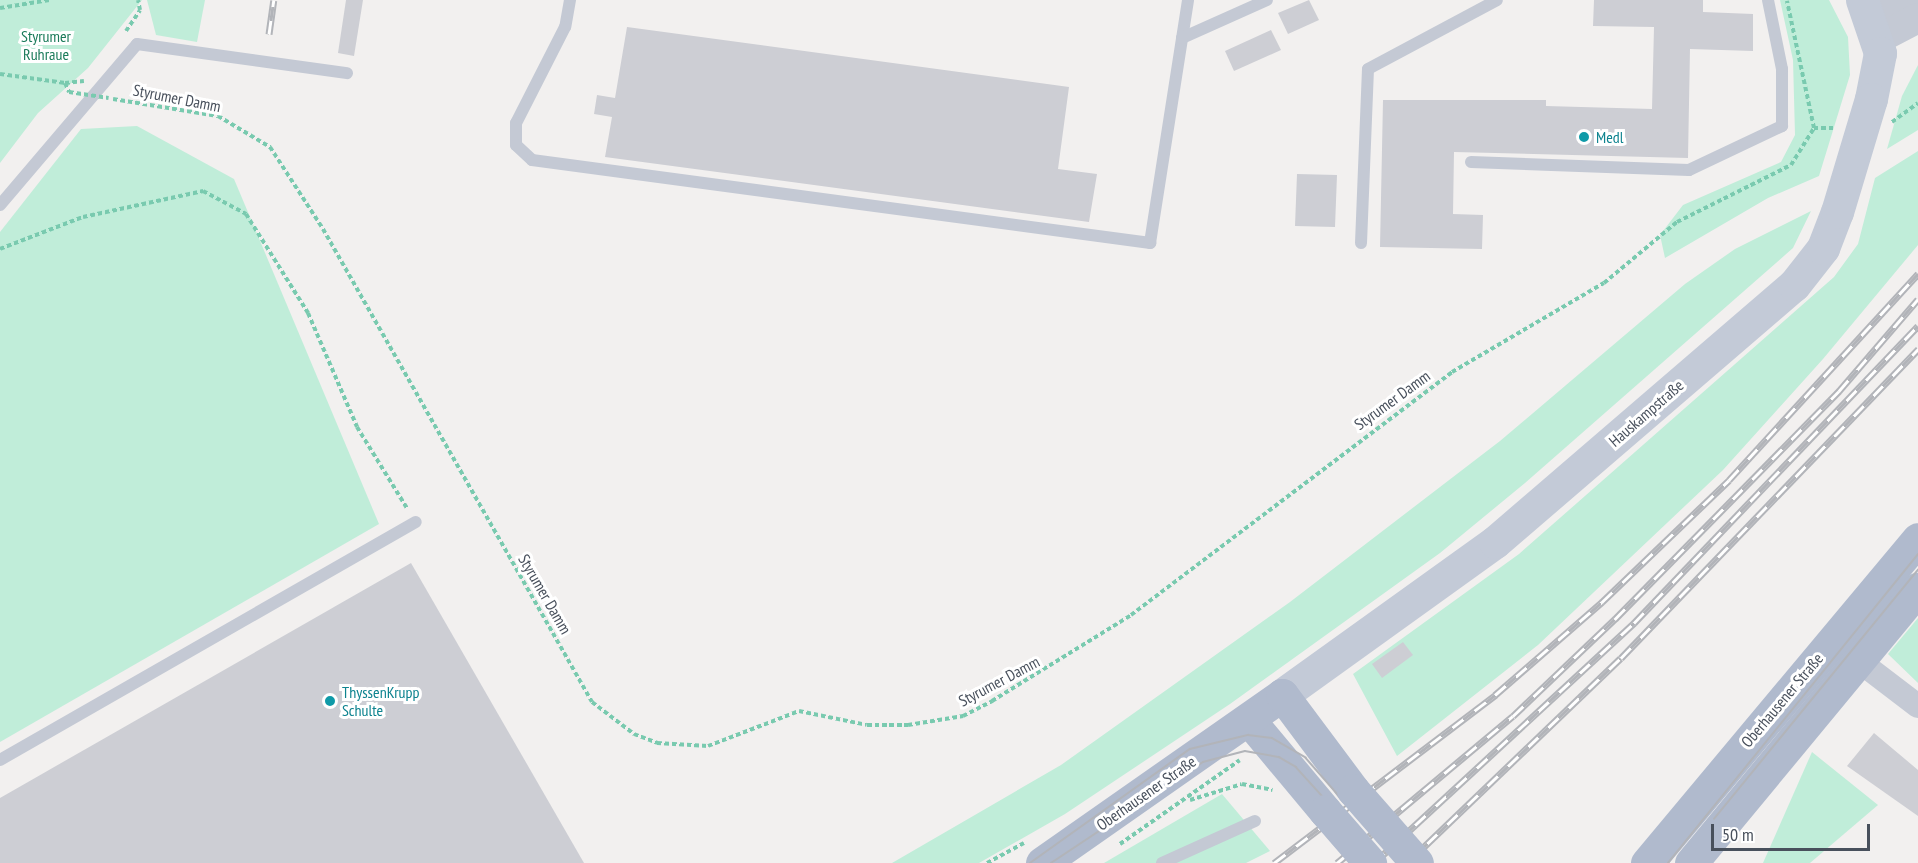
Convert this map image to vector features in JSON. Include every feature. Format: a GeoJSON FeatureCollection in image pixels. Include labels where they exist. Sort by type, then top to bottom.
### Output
{"type":"FeatureCollection","features":[{"type":"Feature","properties":{"kind":"main road","name":"Hauskampstraße"},"geometry":{"type":"LineString","coordinates":[[1265,707],[1495,542],[1794,285],[1823,248],[1882,110],[1870,17]]}},
{"type":"Feature","properties":{"kind":"main road","name":"Oberhausener Straße"},"geometry":{"type":"LineString","coordinates":[[1647,863],[1918,539]]}},
{"type":"Feature","properties":{"kind":"main road","name":"Oberhausener Straße"},"geometry":{"type":"LineString","coordinates":[[1691,863],[1855,658],[1918,588]]}},
{"type":"Feature","properties":{"kind":"main road"},"geometry":{"type":"LineString","coordinates":[[1265,707],[1353,790],[1417,863]]}},
{"type":"Feature","properties":{"kind":"main road"},"geometry":{"type":"LineString","coordinates":[[1265,707],[1325,811],[1370,863]]}},
{"type":"Feature","properties":{"kind":"main road","name":"Oberhausener Straße"},"geometry":{"type":"LineString","coordinates":[[1038,850],[1265,707]]}},
{"type":"Feature","properties":{"kind":"street"},"geometry":{"type":"LineString","coordinates":[[1870,17],[1906,0]]}},
{"type":"Feature","properties":{"kind":"street"},"geometry":{"type":"LineString","coordinates":[[1870,17],[1918,18]]}},
{"type":"Feature","properties":{"kind":"street"},"geometry":{"type":"LineString","coordinates":[[1855,658],[1918,706]]}},
{"type":"Feature","properties":{"kind":"lane"},"geometry":{"type":"LineString","coordinates":[[570,0],[566,27],[516,123],[516,145],[532,160],[1150,243],[1188,0]]}},
{"type":"Feature","properties":{"kind":"lane"},"geometry":{"type":"LineString","coordinates":[[1182,38],[1267,0]]}},
{"type":"Feature","properties":{"kind":"lane"},"geometry":{"type":"LineString","coordinates":[[1361,243],[1368,69],[1497,0]]}},
{"type":"Feature","properties":{"kind":"lane"},"geometry":{"type":"LineString","coordinates":[[1471,162],[1689,170],[1782,126],[1782,69],[1768,0]]}},
{"type":"Feature","properties":{"kind":"lane"},"geometry":{"type":"LineString","coordinates":[[0,205],[137,44],[347,74]]}},
{"type":"Feature","properties":{"kind":"lane"},"geometry":{"type":"LineString","coordinates":[[0,760],[416,522]]}},
{"type":"Feature","properties":{"kind":"lane"},"geometry":{"type":"LineString","coordinates":[[1162,863],[1255,821]]}},
{"type":"Feature","properties":{"kind":"path"},"geometry":{"type":"LineString","coordinates":[[0,8],[49,0]]}},
{"type":"Feature","properties":{"kind":"path","name":"Styrumer Damm"},"geometry":{"type":"LineString","coordinates":[[0,74],[65,84],[69,92],[218,116],[270,147],[322,229],[592,702],[634,734],[680,746],[734,740],[773,718],[799,711],[867,724],[908,725],[963,716],[992,701],[1131,615],[1452,372],[1604,283],[1677,222],[1791,165],[1814,128],[1787,0]]}},
{"type":"Feature","properties":{"kind":"path"},"geometry":{"type":"LineString","coordinates":[[1882,110],[1918,103]]}},
{"type":"Feature","properties":{"kind":"path"},"geometry":{"type":"LineString","coordinates":[[0,249],[82,217],[203,191],[246,214],[308,313],[357,427],[416,522]]}},
{"type":"Feature","properties":{"kind":"path"},"geometry":{"type":"LineString","coordinates":[[1184,802],[1242,784],[1282,796]]}},
{"type":"Feature","properties":{"kind":"path"},"geometry":{"type":"LineString","coordinates":[[987,863],[1038,850]]}},
{"type":"Feature","properties":{"kind":"green space","name":"Styrumer Ruhraue"},"geometry":{"type":"Polygon","coordinates":[[[0,0],[142,0],[88,68],[38,113],[0,163],[0,0]]]}},
{"type":"Feature","properties":{"kind":"green space"},"geometry":{"type":"Polygon","coordinates":[[[147,0],[205,0],[197,42],[156,35],[147,0]]]}},
{"type":"Feature","properties":{"kind":"green space"},"geometry":{"type":"Polygon","coordinates":[[[1780,0],[1829,0],[1848,37],[1850,75],[1819,176],[1768,198],[1665,258],[1660,235],[1683,205],[1781,162],[1795,135],[1793,60],[1780,0]]]}},
{"type":"Feature","properties":{"kind":"green space"},"geometry":{"type":"Polygon","coordinates":[[[1918,65],[1918,130],[1887,149],[1902,96],[1918,65]]]}},
{"type":"Feature","properties":{"kind":"green space"},"geometry":{"type":"Polygon","coordinates":[[[137,126],[234,179],[379,524],[0,742],[0,232],[81,129],[137,126]]]}},
{"type":"Feature","properties":{"kind":"green space"},"geometry":{"type":"Polygon","coordinates":[[[1918,151],[1918,245],[1823,359],[1723,470],[1538,645],[1397,756],[1353,674],[1519,554],[1834,277],[1858,244],[1875,178],[1918,151]]]}},
{"type":"Feature","properties":{"kind":"green space"},"geometry":{"type":"Polygon","coordinates":[[[1811,211],[1793,248],[1525,483],[1440,553],[1230,704],[1065,814],[979,863],[892,863],[1061,765],[1290,602],[1500,441],[1685,284],[1735,249],[1811,211]]]}},
{"type":"Feature","properties":{"kind":"green space"},"geometry":{"type":"Polygon","coordinates":[[[1918,618],[1918,683],[1888,654],[1918,618]]]}},
{"type":"Feature","properties":{"kind":"green space"},"geometry":{"type":"Polygon","coordinates":[[[1812,752],[1878,805],[1810,863],[1763,863],[1812,752]]]}},
{"type":"Feature","properties":{"kind":"green space"},"geometry":{"type":"Polygon","coordinates":[[[1222,794],[1270,851],[1246,863],[1104,863],[1222,794]]]}},
{"type":"Feature","properties":{"kind":"building"},"geometry":{"type":"Polygon","coordinates":[[[346,0],[363,0],[354,56],[338,53],[346,0]]]}},
{"type":"Feature","properties":{"kind":"building"},"geometry":{"type":"Polygon","coordinates":[[[1309,0],[1319,20],[1288,34],[1278,13],[1309,0]]]}},
{"type":"Feature","properties":{"kind":"building"},"geometry":{"type":"Polygon","coordinates":[[[1594,0],[1703,0],[1703,12],[1753,14],[1753,51],[1690,49],[1688,158],[1454,152],[1453,214],[1483,215],[1482,249],[1380,247],[1383,100],[1546,100],[1546,106],[1652,109],[1654,27],[1593,26],[1594,0]]]}},
{"type":"Feature","properties":{"kind":"building"},"geometry":{"type":"Polygon","coordinates":[[[627,27],[1069,87],[1058,169],[1097,174],[1089,222],[605,157],[612,117],[594,114],[597,95],[615,98],[627,27]]]}},
{"type":"Feature","properties":{"kind":"building"},"geometry":{"type":"Polygon","coordinates":[[[1271,30],[1281,50],[1234,71],[1225,51],[1271,30]]]}},
{"type":"Feature","properties":{"kind":"building"},"geometry":{"type":"Polygon","coordinates":[[[1297,174],[1337,175],[1335,227],[1295,226],[1297,174]]]}},
{"type":"Feature","properties":{"kind":"building","name":"ThyssenKrupp Schulte"},"geometry":{"type":"Polygon","coordinates":[[[411,563],[584,863],[0,863],[0,798],[411,563]]]}},
{"type":"Feature","properties":{"kind":"building"},"geometry":{"type":"Polygon","coordinates":[[[1403,642],[1413,655],[1382,678],[1372,664],[1403,642]]]}},
{"type":"Feature","properties":{"kind":"building"},"geometry":{"type":"Polygon","coordinates":[[[1874,733],[1918,770],[1918,816],[1847,766],[1874,733]]]}},
{"type":"Feature","properties":{"kind":"tram line"},"geometry":{"type":"LineString","coordinates":[[1668,863],[1918,554]]}},
{"type":"Feature","properties":{"kind":"tram line"},"geometry":{"type":"LineString","coordinates":[[1714,819],[1918,570]]}},
{"type":"Feature","properties":{"kind":"tram line"},"geometry":{"type":"LineString","coordinates":[[1030,863],[1190,749],[1248,735],[1272,738],[1306,758],[1398,863]]}},
{"type":"Feature","properties":{"kind":"tram line"},"geometry":{"type":"LineString","coordinates":[[1051,863],[1203,762],[1245,751],[1279,757],[1296,767],[1383,863]]}},
{"type":"Feature","properties":{"kind":"railway"},"geometry":{"type":"LineString","coordinates":[[269,34],[274,0]]}},
{"type":"Feature","properties":{"kind":"railway"},"geometry":{"type":"LineString","coordinates":[[1274,863],[1495,695],[1602,602],[1729,480],[1918,274]]}},
{"type":"Feature","properties":{"kind":"railway"},"geometry":{"type":"LineString","coordinates":[[1337,863],[1513,716],[1615,619],[1839,391],[1918,299]]}},
{"type":"Feature","properties":{"kind":"railway"},"geometry":{"type":"LineString","coordinates":[[1374,863],[1634,623],[1918,326]]}},
{"type":"Feature","properties":{"kind":"railway"},"geometry":{"type":"LineString","coordinates":[[1407,863],[1621,658],[1918,349]]}},
{"type":"Feature","properties":{"kind":"place","name":"Medl"},"geometry":{"type":"Point","coordinates":[1584,137]}},
{"type":"Feature","properties":{"kind":"place","name":"ThyssenKrupp Schulte"},"geometry":{"type":"Point","coordinates":[330,701]}}]}
